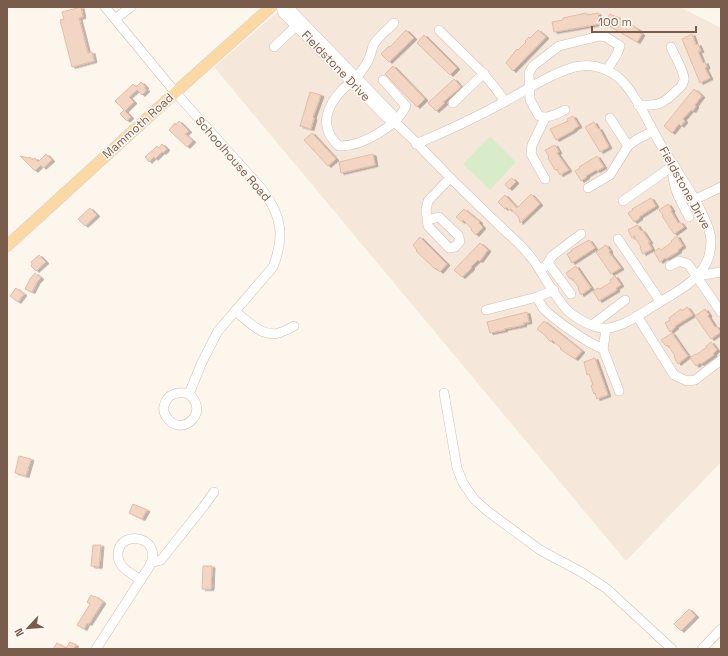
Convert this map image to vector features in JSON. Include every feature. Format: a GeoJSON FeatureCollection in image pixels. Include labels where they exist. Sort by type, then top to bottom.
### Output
{"type":"FeatureCollection","features":[{"type":"Feature","properties":{"kind":"main road","name":"Mammoth Road"},"geometry":{"type":"LineString","coordinates":[[7,246],[175,92],[271,7]]}},
{"type":"Feature","properties":{"kind":"street","name":"Schoolhouse Road"},"geometry":{"type":"LineString","coordinates":[[106,7],[175,92],[261,188],[277,212],[281,241],[273,267],[218,331],[202,362],[189,394]]}},
{"type":"Feature","properties":{"kind":"street"},"geometry":{"type":"LineString","coordinates":[[115,19],[131,7]]}},
{"type":"Feature","properties":{"kind":"street","name":"Fieldstone Drive"},"geometry":{"type":"LineString","coordinates":[[281,7],[283,13],[296,26],[392,114],[394,121],[416,144],[520,245],[541,270],[568,311],[598,328],[606,329],[628,322],[691,282],[697,276],[707,259],[711,239],[710,232],[694,200],[638,105],[620,79],[607,70],[596,66],[581,66],[568,69],[529,87],[505,102],[416,144]]}},
{"type":"Feature","properties":{"kind":"street","name":"Fieldstone Drive"},"geometry":{"type":"LineString","coordinates":[[288,7],[354,80]]}},
{"type":"Feature","properties":{"kind":"street"},"geometry":{"type":"LineString","coordinates":[[383,80],[406,106],[403,114],[382,132],[348,146],[339,146],[328,133],[326,121],[328,112],[336,98],[345,87],[354,80],[367,63],[372,53],[373,45],[394,23]]}},
{"type":"Feature","properties":{"kind":"street"},"geometry":{"type":"LineString","coordinates":[[274,47],[296,26]]}},
{"type":"Feature","properties":{"kind":"street"},"geometry":{"type":"LineString","coordinates":[[439,30],[456,48],[484,73],[496,87],[505,102]]}},
{"type":"Feature","properties":{"kind":"street"},"geometry":{"type":"LineString","coordinates":[[565,110],[545,118],[539,116],[530,100],[529,73],[533,66],[559,46],[600,36],[606,37],[620,46],[607,70]]}},
{"type":"Feature","properties":{"kind":"street"},"geometry":{"type":"LineString","coordinates":[[638,105],[661,105],[669,100],[684,80],[683,74],[671,47]]}},
{"type":"Feature","properties":{"kind":"street"},"geometry":{"type":"LineString","coordinates":[[453,103],[484,73]]}},
{"type":"Feature","properties":{"kind":"street"},"geometry":{"type":"LineString","coordinates":[[545,118],[532,145],[531,154],[545,179]]}},
{"type":"Feature","properties":{"kind":"street"},"geometry":{"type":"LineString","coordinates":[[610,118],[628,146]]}},
{"type":"Feature","properties":{"kind":"street"},"geometry":{"type":"LineString","coordinates":[[588,188],[610,175],[628,146],[653,131]]}},
{"type":"Feature","properties":{"kind":"street"},"geometry":{"type":"LineString","coordinates":[[623,201],[674,165]]}},
{"type":"Feature","properties":{"kind":"street"},"geometry":{"type":"LineString","coordinates":[[674,165],[672,175],[674,187],[689,217]]}},
{"type":"Feature","properties":{"kind":"street"},"geometry":{"type":"LineString","coordinates":[[428,220],[426,210],[428,201],[450,178]]}},
{"type":"Feature","properties":{"kind":"street"},"geometry":{"type":"LineString","coordinates":[[694,200],[721,187]]}},
{"type":"Feature","properties":{"kind":"street"},"geometry":{"type":"LineString","coordinates":[[541,270],[552,256],[581,234]]}},
{"type":"Feature","properties":{"kind":"street"},"geometry":{"type":"LineString","coordinates":[[618,239],[660,301]]}},
{"type":"Feature","properties":{"kind":"street"},"geometry":{"type":"LineString","coordinates":[[670,266],[679,261],[688,264],[721,312]]}},
{"type":"Feature","properties":{"kind":"street"},"geometry":{"type":"LineString","coordinates":[[548,263],[571,294]]}},
{"type":"Feature","properties":{"kind":"street"},"geometry":{"type":"LineString","coordinates":[[697,276],[721,272]]}},
{"type":"Feature","properties":{"kind":"street"},"geometry":{"type":"LineString","coordinates":[[486,310],[537,297],[554,290]]}},
{"type":"Feature","properties":{"kind":"street"},"geometry":{"type":"LineString","coordinates":[[537,297],[542,307],[549,314],[593,346],[602,349]]}},
{"type":"Feature","properties":{"kind":"street"},"geometry":{"type":"LineString","coordinates":[[592,325],[625,300]]}},
{"type":"Feature","properties":{"kind":"street"},"geometry":{"type":"LineString","coordinates":[[235,310],[260,330],[269,334],[280,333],[294,326]]}},
{"type":"Feature","properties":{"kind":"street"},"geometry":{"type":"LineString","coordinates":[[637,316],[674,375],[687,381],[694,380],[721,360]]}},
{"type":"Feature","properties":{"kind":"street"},"geometry":{"type":"LineString","coordinates":[[606,329],[602,349],[619,391]]}},
{"type":"Feature","properties":{"kind":"street"},"geometry":{"type":"LineString","coordinates":[[444,394],[457,468],[463,483],[474,499],[486,510],[540,550],[583,573],[607,589],[672,649]]}},
{"type":"Feature","properties":{"kind":"street"},"geometry":{"type":"LineString","coordinates":[[152,562],[162,560],[214,492]]}},
{"type":"Feature","properties":{"kind":"street"},"geometry":{"type":"LineString","coordinates":[[96,649],[141,580],[152,562],[152,550],[146,541],[140,539],[129,539],[118,552],[120,563],[123,568],[141,580]]}},
{"type":"Feature","properties":{"kind":"street"},"geometry":{"type":"LineString","coordinates":[[702,649],[721,629]]}},
{"type":"Feature","properties":{"kind":"shaded area"},"geometry":{"type":"Polygon","coordinates":[[[283,7],[680,7],[721,28],[721,462],[626,561],[214,67],[283,7]]]}},
{"type":"Feature","properties":{"kind":"green space"},"geometry":{"type":"Polygon","coordinates":[[[490,136],[516,162],[490,190],[463,164],[490,136]]]}},
{"type":"Feature","properties":{"kind":"building"},"geometry":{"type":"Polygon","coordinates":[[[81,7],[83,17],[79,18],[88,53],[92,52],[94,61],[72,67],[60,20],[64,19],[62,12],[81,7]]]}},
{"type":"Feature","properties":{"kind":"building"},"geometry":{"type":"Polygon","coordinates":[[[586,13],[587,15],[598,13],[600,24],[554,32],[552,22],[586,13]]]}},
{"type":"Feature","properties":{"kind":"building"},"geometry":{"type":"Polygon","coordinates":[[[610,14],[639,30],[638,31],[642,34],[637,42],[604,23],[610,14]]]}},
{"type":"Feature","properties":{"kind":"building"},"geometry":{"type":"Polygon","coordinates":[[[406,30],[414,38],[389,62],[381,54],[406,30]]]}},
{"type":"Feature","properties":{"kind":"building"},"geometry":{"type":"Polygon","coordinates":[[[538,30],[546,37],[513,71],[506,63],[517,49],[518,50],[529,37],[530,38],[538,30]]]}},
{"type":"Feature","properties":{"kind":"building"},"geometry":{"type":"Polygon","coordinates":[[[692,34],[696,45],[698,44],[701,51],[698,51],[703,63],[705,62],[707,67],[705,68],[710,78],[700,83],[682,39],[692,34]]]}},
{"type":"Feature","properties":{"kind":"building"},"geometry":{"type":"Polygon","coordinates":[[[424,35],[457,68],[450,75],[417,43],[424,35]]]}},
{"type":"Feature","properties":{"kind":"building"},"geometry":{"type":"Polygon","coordinates":[[[393,66],[425,99],[417,107],[385,74],[393,66]]]}},
{"type":"Feature","properties":{"kind":"building"},"geometry":{"type":"Polygon","coordinates":[[[454,79],[461,87],[443,102],[445,103],[436,111],[428,103],[454,79]]]}},
{"type":"Feature","properties":{"kind":"building"},"geometry":{"type":"Polygon","coordinates":[[[141,82],[147,90],[142,95],[137,90],[129,97],[134,102],[125,111],[131,117],[127,121],[120,114],[124,110],[115,101],[133,84],[136,87],[141,82]]]}},
{"type":"Feature","properties":{"kind":"building"},"geometry":{"type":"Polygon","coordinates":[[[694,89],[702,96],[695,105],[696,106],[693,111],[691,110],[683,119],[685,121],[681,126],[679,124],[672,133],[664,126],[694,89]]]}},
{"type":"Feature","properties":{"kind":"building"},"geometry":{"type":"Polygon","coordinates":[[[310,92],[321,95],[313,117],[311,129],[300,126],[310,92]]]}},
{"type":"Feature","properties":{"kind":"building"},"geometry":{"type":"Polygon","coordinates":[[[573,116],[579,126],[556,140],[550,129],[568,121],[567,119],[573,116]]]}},
{"type":"Feature","properties":{"kind":"building"},"geometry":{"type":"Polygon","coordinates":[[[179,121],[189,131],[185,134],[193,141],[187,147],[169,130],[179,121]]]}},
{"type":"Feature","properties":{"kind":"building"},"geometry":{"type":"Polygon","coordinates":[[[594,122],[598,129],[599,128],[609,147],[600,152],[585,127],[594,122]]]}},
{"type":"Feature","properties":{"kind":"building"},"geometry":{"type":"Polygon","coordinates":[[[312,133],[336,159],[328,166],[304,140],[312,133]]]}},
{"type":"Feature","properties":{"kind":"building"},"geometry":{"type":"Polygon","coordinates":[[[162,144],[167,149],[149,162],[145,157],[157,146],[159,148],[162,144]]]}},
{"type":"Feature","properties":{"kind":"building"},"geometry":{"type":"Polygon","coordinates":[[[555,145],[559,152],[557,153],[569,170],[560,175],[557,169],[555,170],[545,150],[555,145]]]}},
{"type":"Feature","properties":{"kind":"building"},"geometry":{"type":"Polygon","coordinates":[[[46,154],[52,160],[43,168],[41,165],[35,171],[20,156],[30,157],[32,160],[35,158],[38,162],[46,154]]]}},
{"type":"Feature","properties":{"kind":"building"},"geometry":{"type":"Polygon","coordinates":[[[373,154],[375,165],[341,173],[339,162],[373,154]]]}},
{"type":"Feature","properties":{"kind":"building"},"geometry":{"type":"Polygon","coordinates":[[[597,156],[604,167],[586,176],[587,177],[581,181],[575,171],[597,156]]]}},
{"type":"Feature","properties":{"kind":"building"},"geometry":{"type":"Polygon","coordinates":[[[512,178],[516,182],[509,189],[505,184],[512,178]]]}},
{"type":"Feature","properties":{"kind":"building"},"geometry":{"type":"Polygon","coordinates":[[[531,194],[540,204],[520,223],[519,218],[511,209],[509,210],[506,207],[505,209],[498,202],[505,195],[517,208],[531,194]]]}},
{"type":"Feature","properties":{"kind":"building"},"geometry":{"type":"Polygon","coordinates":[[[651,198],[656,206],[634,222],[628,213],[651,198]]]}},
{"type":"Feature","properties":{"kind":"building"},"geometry":{"type":"Polygon","coordinates":[[[668,204],[678,223],[680,222],[684,227],[674,234],[659,210],[668,204]]]}},
{"type":"Feature","properties":{"kind":"building"},"geometry":{"type":"Polygon","coordinates":[[[90,208],[97,215],[85,226],[78,219],[90,208]]]}},
{"type":"Feature","properties":{"kind":"building"},"geometry":{"type":"Polygon","coordinates":[[[464,209],[480,222],[479,223],[483,227],[476,235],[463,220],[462,222],[456,217],[464,209]]]}},
{"type":"Feature","properties":{"kind":"building"},"geometry":{"type":"Polygon","coordinates":[[[637,225],[650,242],[648,242],[652,249],[643,254],[640,248],[641,247],[634,236],[632,238],[628,230],[637,225]]]}},
{"type":"Feature","properties":{"kind":"building"},"geometry":{"type":"Polygon","coordinates":[[[677,236],[683,246],[678,250],[679,251],[660,262],[654,252],[659,248],[661,250],[672,242],[671,241],[677,236]]]}},
{"type":"Feature","properties":{"kind":"building"},"geometry":{"type":"Polygon","coordinates":[[[420,237],[447,264],[440,272],[416,251],[417,250],[413,245],[420,237]]]}},
{"type":"Feature","properties":{"kind":"building"},"geometry":{"type":"Polygon","coordinates":[[[589,240],[595,248],[572,263],[567,254],[572,251],[571,250],[589,240]]]}},
{"type":"Feature","properties":{"kind":"building"},"geometry":{"type":"Polygon","coordinates":[[[480,243],[488,250],[480,261],[478,260],[462,277],[454,270],[480,243]]]}},
{"type":"Feature","properties":{"kind":"building"},"geometry":{"type":"Polygon","coordinates":[[[606,245],[610,251],[609,252],[621,268],[611,274],[596,252],[606,245]]]}},
{"type":"Feature","properties":{"kind":"building"},"geometry":{"type":"Polygon","coordinates":[[[39,255],[46,262],[36,271],[31,266],[31,262],[39,255]]]}},
{"type":"Feature","properties":{"kind":"building"},"geometry":{"type":"Polygon","coordinates":[[[576,266],[591,288],[581,295],[578,289],[579,288],[572,278],[570,279],[566,273],[576,266]]]}},
{"type":"Feature","properties":{"kind":"building"},"geometry":{"type":"Polygon","coordinates":[[[35,273],[41,278],[37,282],[32,292],[25,289],[35,273]]]}},
{"type":"Feature","properties":{"kind":"building"},"geometry":{"type":"Polygon","coordinates":[[[615,276],[621,285],[616,288],[617,290],[599,301],[593,291],[598,288],[600,289],[611,282],[610,280],[615,276]]]}},
{"type":"Feature","properties":{"kind":"building"},"geometry":{"type":"Polygon","coordinates":[[[16,288],[24,294],[18,302],[10,296],[16,288]]]}},
{"type":"Feature","properties":{"kind":"building"},"geometry":{"type":"Polygon","coordinates":[[[687,307],[693,315],[675,326],[676,327],[670,332],[665,323],[681,309],[682,311],[687,307]]]}},
{"type":"Feature","properties":{"kind":"building"},"geometry":{"type":"Polygon","coordinates":[[[705,309],[715,327],[716,326],[721,332],[711,339],[695,316],[705,309]]]}},
{"type":"Feature","properties":{"kind":"building"},"geometry":{"type":"Polygon","coordinates":[[[527,312],[529,322],[523,323],[524,325],[490,333],[487,322],[527,312]]]}},
{"type":"Feature","properties":{"kind":"building"},"geometry":{"type":"Polygon","coordinates":[[[544,321],[582,351],[575,359],[560,349],[561,348],[552,340],[551,342],[537,329],[544,321]]]}},
{"type":"Feature","properties":{"kind":"building"},"geometry":{"type":"Polygon","coordinates":[[[672,333],[688,356],[678,364],[668,345],[666,346],[661,340],[672,333]]]}},
{"type":"Feature","properties":{"kind":"building"},"geometry":{"type":"Polygon","coordinates":[[[711,342],[717,350],[713,354],[714,355],[696,366],[690,358],[707,347],[706,346],[711,342]]]}},
{"type":"Feature","properties":{"kind":"building"},"geometry":{"type":"Polygon","coordinates":[[[595,358],[608,395],[597,399],[591,385],[593,385],[589,374],[587,375],[584,362],[595,358]]]}},
{"type":"Feature","properties":{"kind":"building"},"geometry":{"type":"Polygon","coordinates":[[[19,456],[31,459],[26,476],[15,473],[19,456]]]}},
{"type":"Feature","properties":{"kind":"building"},"geometry":{"type":"Polygon","coordinates":[[[133,504],[147,510],[142,519],[129,513],[133,504]]]}},
{"type":"Feature","properties":{"kind":"building"},"geometry":{"type":"Polygon","coordinates":[[[93,545],[101,545],[99,567],[91,566],[93,545]]]}},
{"type":"Feature","properties":{"kind":"building"},"geometry":{"type":"Polygon","coordinates":[[[203,566],[212,566],[211,589],[202,589],[203,566]]]}},
{"type":"Feature","properties":{"kind":"building"},"geometry":{"type":"Polygon","coordinates":[[[91,595],[103,602],[89,624],[87,623],[84,629],[77,625],[90,604],[87,602],[91,595]]]}},
{"type":"Feature","properties":{"kind":"building"},"geometry":{"type":"Polygon","coordinates":[[[689,609],[696,616],[681,631],[674,624],[689,609]]]}},
{"type":"Feature","properties":{"kind":"building"},"geometry":{"type":"Polygon","coordinates":[[[70,642],[76,645],[73,649],[53,649],[57,643],[66,648],[70,642]]]}}]}
